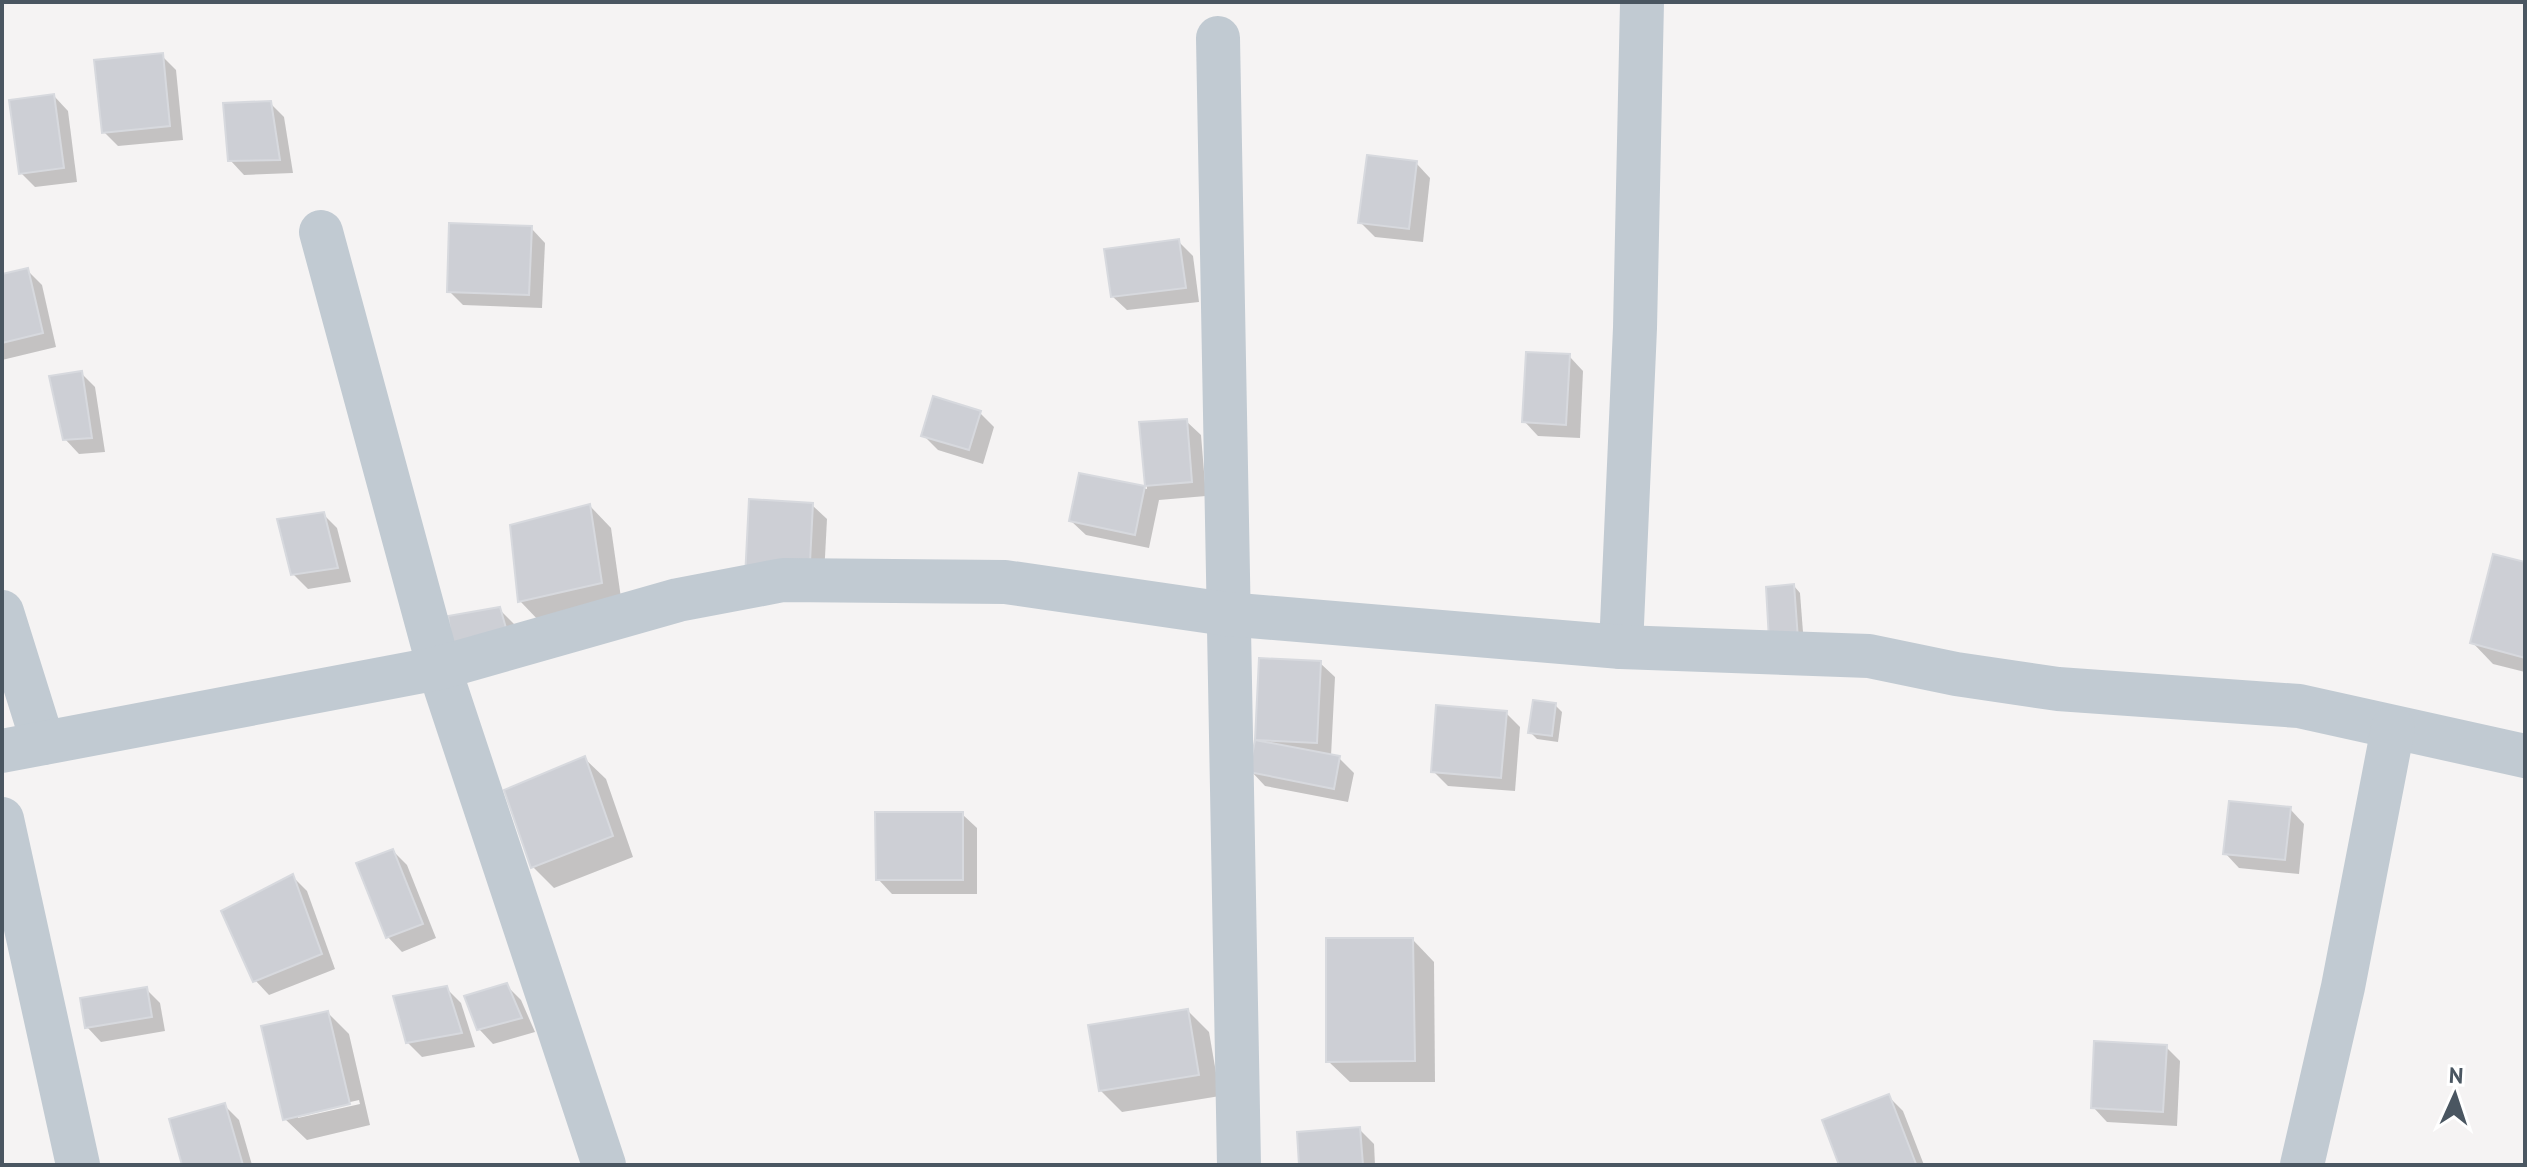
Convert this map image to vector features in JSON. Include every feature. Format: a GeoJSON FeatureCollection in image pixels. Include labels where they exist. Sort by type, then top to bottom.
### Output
{"type":"FeatureCollection","features":[{"type":"Feature","properties":{"kind":"street"},"geometry":{"type":"LineString","coordinates":[[1621,647],[1635,328],[1642,2]]}},
{"type":"Feature","properties":{"kind":"street"},"geometry":{"type":"LineString","coordinates":[[1218,38],[1226,614],[1239,1165]]}},
{"type":"Feature","properties":{"kind":"street"},"geometry":{"type":"LineString","coordinates":[[321,232],[439,668],[604,1165]]}},
{"type":"Feature","properties":{"kind":"street"},"geometry":{"type":"LineString","coordinates":[[2,612],[23,747],[439,668],[678,600],[783,580],[1005,582],[1226,614],[1621,647],[1869,656],[1956,674],[2058,689],[2299,706],[2525,756]]}},
{"type":"Feature","properties":{"kind":"street"},"geometry":{"type":"LineString","coordinates":[[2302,1165],[2343,987],[2393,728]]}},
{"type":"Feature","properties":{"kind":"street"},"geometry":{"type":"LineString","coordinates":[[2,819],[78,1165]]}},
{"type":"Feature","properties":{"kind":"building"},"geometry":{"type":"Polygon","coordinates":[[[163,53],[170,126],[102,133],[94,60],[163,53]]]}},
{"type":"Feature","properties":{"kind":"building"},"geometry":{"type":"Polygon","coordinates":[[[54,94],[64,168],[19,174],[9,100],[54,94]]]}},
{"type":"Feature","properties":{"kind":"building"},"geometry":{"type":"Polygon","coordinates":[[[271,101],[280,160],[228,161],[223,103],[271,101]]]}},
{"type":"Feature","properties":{"kind":"building"},"geometry":{"type":"Polygon","coordinates":[[[1367,155],[1417,161],[1409,229],[1358,223],[1367,155]]]}},
{"type":"Feature","properties":{"kind":"building"},"geometry":{"type":"Polygon","coordinates":[[[449,223],[532,226],[529,295],[447,292],[449,223]]]}},
{"type":"Feature","properties":{"kind":"building"},"geometry":{"type":"Polygon","coordinates":[[[1179,239],[1186,288],[1111,297],[1104,249],[1179,239]]]}},
{"type":"Feature","properties":{"kind":"building"},"geometry":{"type":"Polygon","coordinates":[[[28,268],[43,333],[2,343],[2,274],[28,268]]]}},
{"type":"Feature","properties":{"kind":"building"},"geometry":{"type":"Polygon","coordinates":[[[1526,352],[1570,354],[1566,425],[1522,422],[1526,352]]]}},
{"type":"Feature","properties":{"kind":"building"},"geometry":{"type":"Polygon","coordinates":[[[82,371],[92,438],[63,440],[49,376],[82,371]]]}},
{"type":"Feature","properties":{"kind":"building"},"geometry":{"type":"Polygon","coordinates":[[[933,396],[981,411],[969,450],[921,436],[933,396]]]}},
{"type":"Feature","properties":{"kind":"building"},"geometry":{"type":"Polygon","coordinates":[[[1187,419],[1192,482],[1145,486],[1139,422],[1187,419]]]}},
{"type":"Feature","properties":{"kind":"building"},"geometry":{"type":"Polygon","coordinates":[[[1079,473],[1145,486],[1135,535],[1069,521],[1079,473]]]}},
{"type":"Feature","properties":{"kind":"building"},"geometry":{"type":"Polygon","coordinates":[[[749,499],[813,503],[809,582],[745,578],[749,499]]]}},
{"type":"Feature","properties":{"kind":"building"},"geometry":{"type":"Polygon","coordinates":[[[590,504],[602,583],[518,602],[510,525],[590,504]]]}},
{"type":"Feature","properties":{"kind":"building"},"geometry":{"type":"Polygon","coordinates":[[[324,512],[338,568],[291,575],[277,519],[324,512]]]}},
{"type":"Feature","properties":{"kind":"building"},"geometry":{"type":"Polygon","coordinates":[[[2493,554],[2525,562],[2525,658],[2470,643],[2493,554]]]}},
{"type":"Feature","properties":{"kind":"building"},"geometry":{"type":"Polygon","coordinates":[[[1794,584],[1798,639],[1769,640],[1766,587],[1794,584]]]}},
{"type":"Feature","properties":{"kind":"building"},"geometry":{"type":"Polygon","coordinates":[[[500,607],[508,635],[453,651],[448,616],[500,607]]]}},
{"type":"Feature","properties":{"kind":"building"},"geometry":{"type":"Polygon","coordinates":[[[1259,658],[1321,661],[1317,743],[1255,740],[1259,658]]]}},
{"type":"Feature","properties":{"kind":"building"},"geometry":{"type":"Polygon","coordinates":[[[1533,700],[1556,703],[1552,736],[1528,733],[1533,700]]]}},
{"type":"Feature","properties":{"kind":"building"},"geometry":{"type":"Polygon","coordinates":[[[1436,705],[1507,711],[1501,778],[1431,772],[1436,705]]]}},
{"type":"Feature","properties":{"kind":"building"},"geometry":{"type":"Polygon","coordinates":[[[1255,740],[1340,756],[1334,789],[1249,772],[1255,740]]]}},
{"type":"Feature","properties":{"kind":"building"},"geometry":{"type":"Polygon","coordinates":[[[585,756],[613,836],[531,868],[504,790],[585,756]]]}},
{"type":"Feature","properties":{"kind":"building"},"geometry":{"type":"Polygon","coordinates":[[[2229,801],[2291,807],[2285,860],[2223,854],[2229,801]]]}},
{"type":"Feature","properties":{"kind":"building"},"geometry":{"type":"Polygon","coordinates":[[[875,812],[963,812],[963,880],[876,880],[875,812]]]}},
{"type":"Feature","properties":{"kind":"building"},"geometry":{"type":"Polygon","coordinates":[[[393,849],[423,924],[386,938],[356,863],[393,849]]]}},
{"type":"Feature","properties":{"kind":"building"},"geometry":{"type":"Polygon","coordinates":[[[293,874],[322,954],[253,982],[221,911],[293,874]]]}},
{"type":"Feature","properties":{"kind":"building"},"geometry":{"type":"Polygon","coordinates":[[[1326,938],[1413,938],[1415,1061],[1326,1062],[1326,938]]]}},
{"type":"Feature","properties":{"kind":"building"},"geometry":{"type":"Polygon","coordinates":[[[507,983],[522,1018],[477,1030],[464,996],[507,983]]]}},
{"type":"Feature","properties":{"kind":"building"},"geometry":{"type":"Polygon","coordinates":[[[447,986],[462,1033],[406,1043],[393,996],[447,986]]]}},
{"type":"Feature","properties":{"kind":"building"},"geometry":{"type":"Polygon","coordinates":[[[147,987],[152,1017],[85,1028],[80,998],[147,987]]]}},
{"type":"Feature","properties":{"kind":"building"},"geometry":{"type":"Polygon","coordinates":[[[1188,1009],[1199,1075],[1099,1091],[1088,1025],[1188,1009]]]}},
{"type":"Feature","properties":{"kind":"building"},"geometry":{"type":"Polygon","coordinates":[[[328,1011],[350,1104],[283,1120],[261,1026],[328,1011]]]}},
{"type":"Feature","properties":{"kind":"building"},"geometry":{"type":"Polygon","coordinates":[[[2094,1041],[2167,1045],[2163,1112],[2091,1108],[2094,1041]]]}},
{"type":"Feature","properties":{"kind":"building"},"geometry":{"type":"Polygon","coordinates":[[[1889,1094],[1916,1164],[1839,1165],[1822,1120],[1889,1094]]]}},
{"type":"Feature","properties":{"kind":"building"},"geometry":{"type":"Polygon","coordinates":[[[225,1103],[243,1165],[182,1165],[169,1119],[225,1103]]]}},
{"type":"Feature","properties":{"kind":"building"},"geometry":{"type":"Polygon","coordinates":[[[1360,1127],[1363,1165],[1299,1165],[1297,1132],[1360,1127]]]}}]}
